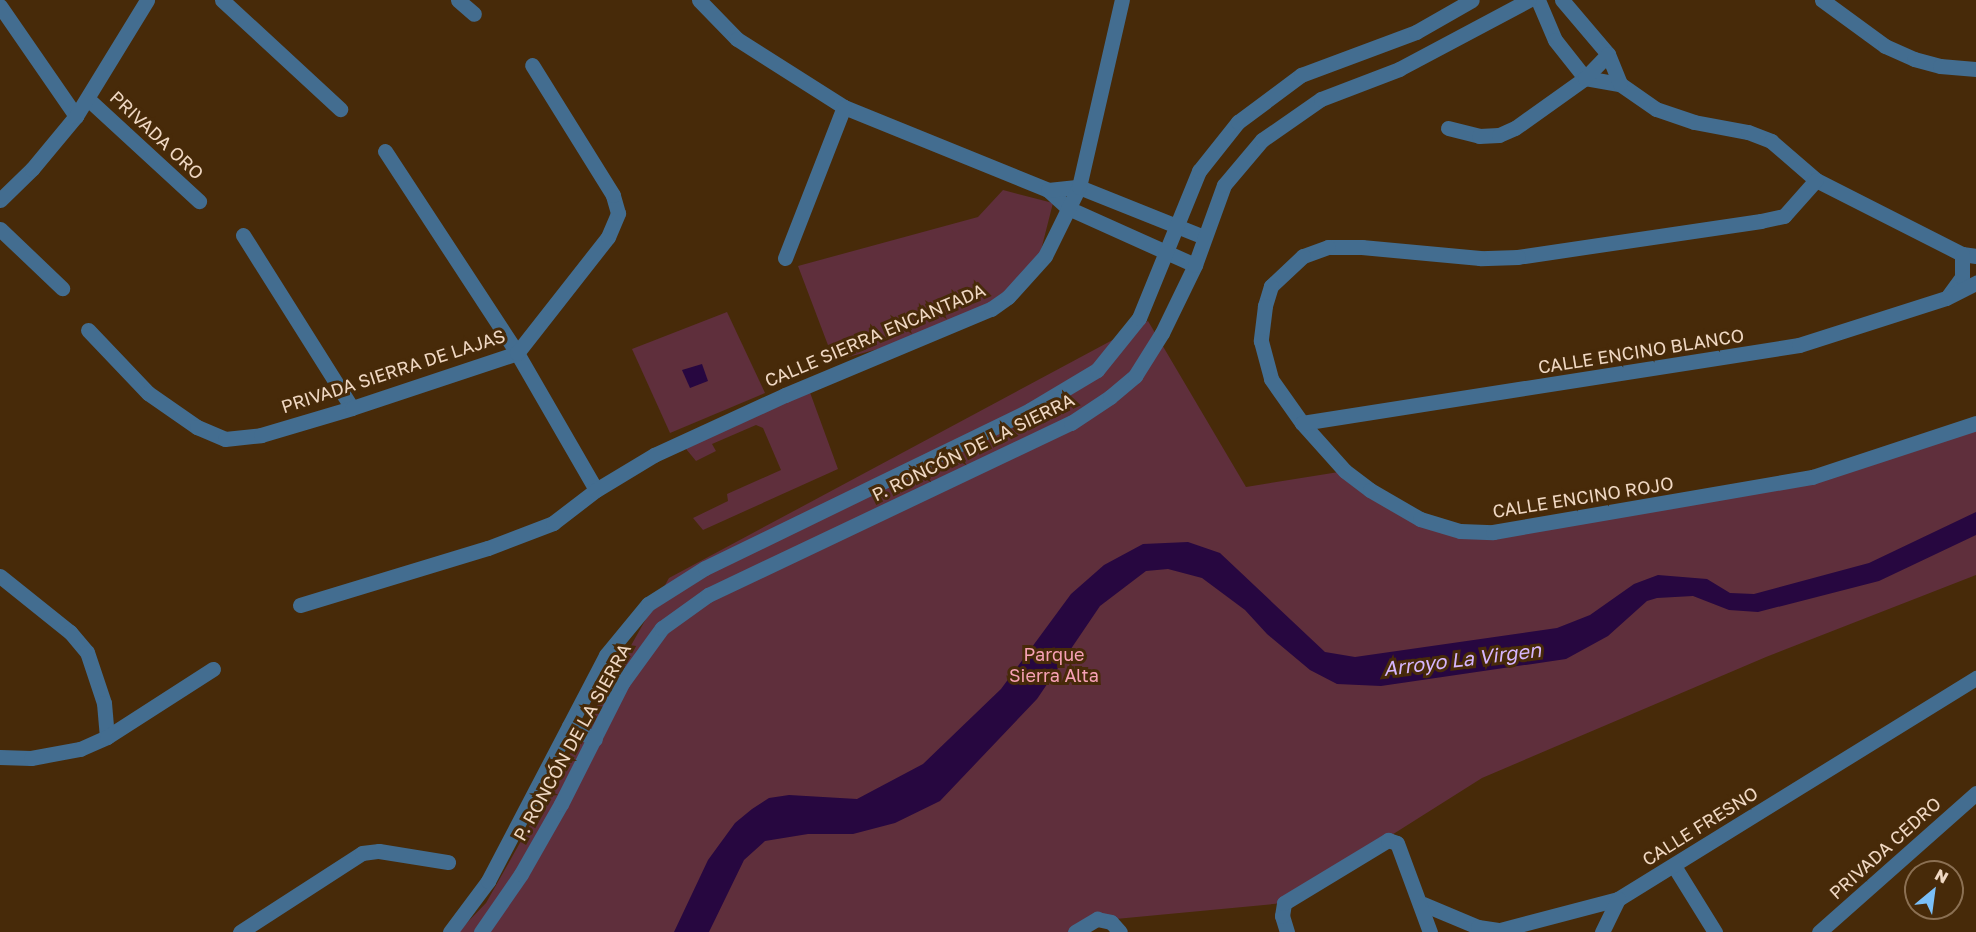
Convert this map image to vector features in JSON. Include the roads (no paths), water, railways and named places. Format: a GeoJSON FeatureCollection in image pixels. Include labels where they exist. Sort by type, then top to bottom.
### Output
{"type":"FeatureCollection","features":[{"type":"Feature","properties":{"kind":"street"},"geometry":{"type":"LineString","coordinates":[[0,200],[76,116],[147,0]]}},
{"type":"Feature","properties":{"kind":"street"},"geometry":{"type":"LineString","coordinates":[[222,0],[340,109]]}},
{"type":"Feature","properties":{"kind":"street"},"geometry":{"type":"LineString","coordinates":[[458,0],[474,14]]}},
{"type":"Feature","properties":{"kind":"street"},"geometry":{"type":"LineString","coordinates":[[699,0],[737,39],[844,107],[1048,190],[1068,208],[1195,265]]}},
{"type":"Feature","properties":{"kind":"street","name":"CALLE SIERRA ENCANTADA"},"geometry":{"type":"LineString","coordinates":[[300,605],[524,536],[553,523],[596,490],[719,424],[991,309],[1035,269],[1079,186],[1122,0]]}},
{"type":"Feature","properties":{"kind":"street","name":"P. RONCÓN DE LA SIERRA"},"geometry":{"type":"LineString","coordinates":[[450,932],[488,881],[569,726],[620,635],[658,595],[705,568],[1030,410],[1097,370],[1139,318],[1169,253],[1176,225],[1198,171],[1216,146],[1263,101],[1301,75],[1416,32],[1472,0]]}},
{"type":"Feature","properties":{"kind":"street","name":"P. RONCÓN DE LA SIERRA"},"geometry":{"type":"LineString","coordinates":[[481,932],[521,874],[635,663],[662,628],[679,614],[727,586],[1071,423],[1110,397],[1135,376],[1162,333],[1195,265],[1224,185],[1263,140],[1321,99],[1399,69],[1529,0]]}},
{"type":"Feature","properties":{"kind":"street"},"geometry":{"type":"LineString","coordinates":[[1539,0],[1555,40],[1585,78],[1620,84],[1656,109],[1771,141],[1816,180],[1969,255],[1962,278],[1946,298]]}},
{"type":"Feature","properties":{"kind":"street"},"geometry":{"type":"LineString","coordinates":[[1562,0],[1608,54],[1620,84]]}},
{"type":"Feature","properties":{"kind":"street"},"geometry":{"type":"LineString","coordinates":[[1822,0],[1885,46],[1914,59],[1940,66],[1976,69]]}},
{"type":"Feature","properties":{"kind":"street"},"geometry":{"type":"LineString","coordinates":[[0,6],[76,116]]}},
{"type":"Feature","properties":{"kind":"street"},"geometry":{"type":"LineString","coordinates":[[1448,128],[1479,136],[1499,135],[1515,128],[1585,78],[1608,54]]}},
{"type":"Feature","properties":{"kind":"street","name":"PRIVADA SIERRA DE LAJAS"},"geometry":{"type":"LineString","coordinates":[[88,330],[148,393],[196,427],[225,439],[261,435],[352,408],[517,353],[608,237],[618,213],[613,195],[532,65]]}},
{"type":"Feature","properties":{"kind":"street","name":"PRIVADA ORO"},"geometry":{"type":"LineString","coordinates":[[88,99],[199,201]]}},
{"type":"Feature","properties":{"kind":"street"},"geometry":{"type":"LineString","coordinates":[[785,258],[844,107]]}},
{"type":"Feature","properties":{"kind":"street"},"geometry":{"type":"LineString","coordinates":[[385,151],[517,353],[596,490]]}},
{"type":"Feature","properties":{"kind":"street","name":"CALLE ENCINO ROJO"},"geometry":{"type":"LineString","coordinates":[[1816,180],[1784,216],[1750,223],[1518,257],[1480,258],[1362,247],[1328,247],[1303,256],[1271,286],[1261,341],[1271,379],[1302,423],[1345,471],[1394,505],[1420,519],[1460,531],[1493,532],[1812,477],[1976,423]]}},
{"type":"Feature","properties":{"kind":"street"},"geometry":{"type":"LineString","coordinates":[[1048,190],[1079,186],[1204,237]]}},
{"type":"Feature","properties":{"kind":"street"},"geometry":{"type":"LineString","coordinates":[[0,229],[62,288]]}},
{"type":"Feature","properties":{"kind":"street"},"geometry":{"type":"LineString","coordinates":[[243,235],[352,408]]}},
{"type":"Feature","properties":{"kind":"street","name":"CALLE ENCINO BLANCO"},"geometry":{"type":"LineString","coordinates":[[1302,423],[1768,351],[1946,298],[1976,283]]}},
{"type":"Feature","properties":{"kind":"street"},"geometry":{"type":"LineString","coordinates":[[0,576],[70,632],[87,652],[104,702],[107,737]]}},
{"type":"Feature","properties":{"kind":"street"},"geometry":{"type":"LineString","coordinates":[[0,757],[57,754],[107,737],[213,669]]}},
{"type":"Feature","properties":{"kind":"street","name":"CALLE FRESNO"},"geometry":{"type":"LineString","coordinates":[[1423,904],[1478,927],[1500,930],[1618,899],[1976,678]]}},
{"type":"Feature","properties":{"kind":"street"},"geometry":{"type":"LineString","coordinates":[[569,726],[595,739]]}},
{"type":"Feature","properties":{"kind":"street","name":"PRIVADA CEDRO"},"geometry":{"type":"LineString","coordinates":[[1819,932],[1976,793]]}},
{"type":"Feature","properties":{"kind":"street"},"geometry":{"type":"LineString","coordinates":[[1286,929],[1284,903],[1384,841],[1397,843],[1423,904],[1430,932]]}},
{"type":"Feature","properties":{"kind":"street"},"geometry":{"type":"LineString","coordinates":[[240,932],[362,853],[380,851],[448,862]]}},
{"type":"Feature","properties":{"kind":"street"},"geometry":{"type":"LineString","coordinates":[[1674,866],[1715,932]]}},
{"type":"Feature","properties":{"kind":"street"},"geometry":{"type":"LineString","coordinates":[[1602,932],[1618,899]]}},
{"type":"Feature","properties":{"kind":"street"},"geometry":{"type":"LineString","coordinates":[[1075,932],[1097,919],[1111,922],[1120,932]]}},
{"type":"Feature","properties":{"kind":"water"},"geometry":{"type":"Polygon","coordinates":[[[702,364],[708,381],[690,388],[682,370],[702,364]]]}},
{"type":"Feature","properties":{"kind":"water","name":"Arroyo La Virgen"},"geometry":{"type":"Polygon","coordinates":[[[1976,512],[1976,535],[1879,581],[1758,612],[1729,610],[1693,596],[1657,598],[1647,601],[1608,636],[1566,659],[1381,686],[1337,684],[1310,670],[1267,634],[1245,610],[1202,578],[1168,569],[1146,571],[1100,606],[1037,699],[940,801],[895,823],[853,834],[808,834],[765,841],[744,860],[709,932],[674,932],[708,860],[735,823],[769,798],[789,795],[857,799],[923,764],[1001,689],[1071,594],[1104,565],[1143,544],[1188,542],[1220,553],[1325,652],[1355,657],[1557,628],[1590,615],[1634,584],[1658,575],[1707,579],[1730,593],[1754,594],[1869,563],[1976,512]]]}},
{"type":"Feature","properties":{"kind":"park label","name":"Parque Sierra Alta"},"geometry":{"type":"Point","coordinates":[1054,665]}}]}
